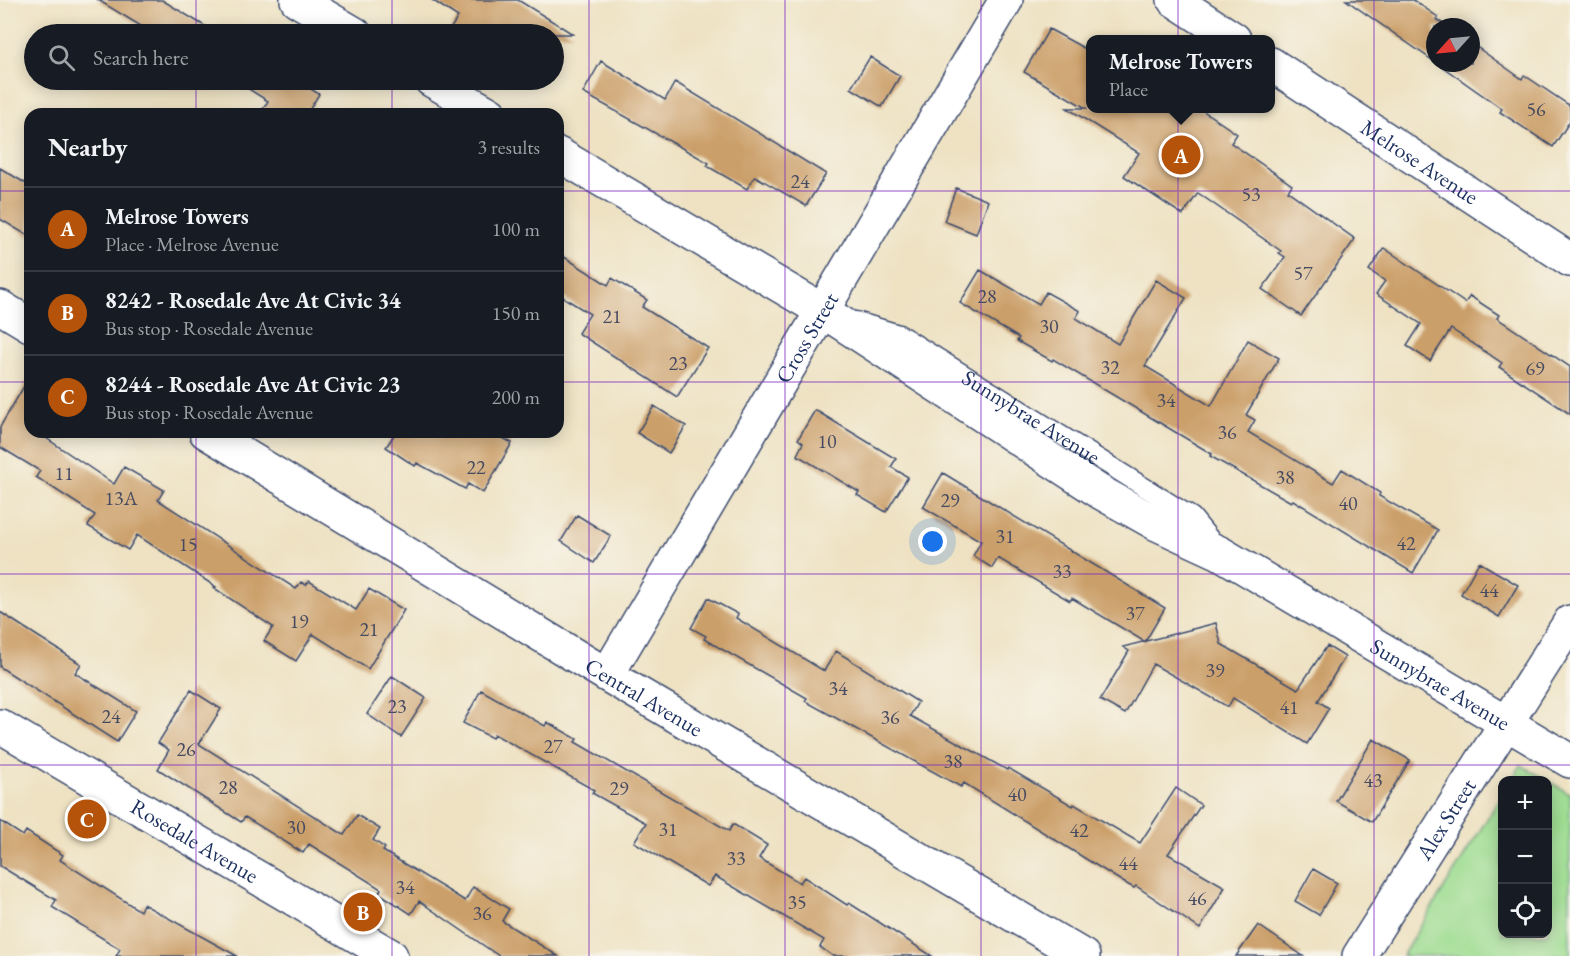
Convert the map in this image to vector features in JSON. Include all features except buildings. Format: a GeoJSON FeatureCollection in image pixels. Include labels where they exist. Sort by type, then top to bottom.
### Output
{"type":"FeatureCollection","features":[{"type":"Feature","properties":{"kind":"street"},"geometry":{"type":"LineString","coordinates":[[297,0],[338,24]]}},
{"type":"Feature","properties":{"kind":"street","name":"Cross Street"},"geometry":{"type":"LineString","coordinates":[[607,675],[1006,0]]}},
{"type":"Feature","properties":{"kind":"street"},"geometry":{"type":"LineString","coordinates":[[1174,0],[1228,35]]}},
{"type":"Feature","properties":{"kind":"street","name":"Melrose Avenue"},"geometry":{"type":"LineString","coordinates":[[1275,67],[1570,260]]}},
{"type":"Feature","properties":{"kind":"street"},"geometry":{"type":"LineString","coordinates":[[448,90],[480,108]]}},
{"type":"Feature","properties":{"kind":"street","name":"Sunnybrae Avenue"},"geometry":{"type":"LineString","coordinates":[[564,158],[823,311],[1100,492],[1157,524],[1220,553],[1365,636],[1570,761]]}},
{"type":"Feature","properties":{"kind":"street"},"geometry":{"type":"LineString","coordinates":[[0,307],[24,321]]}},
{"type":"Feature","properties":{"kind":"street","name":"Central Avenue"},"geometry":{"type":"LineString","coordinates":[[216,438],[607,675],[1083,956]]}},
{"type":"Feature","properties":{"kind":"street","name":"Alex Street"},"geometry":{"type":"LineString","coordinates":[[1359,956],[1570,622]]}},
{"type":"Feature","properties":{"kind":"street","name":"Rosedale Avenue"},"geometry":{"type":"LineString","coordinates":[[0,726],[391,956]]}},
{"type":"Feature","properties":{"kind":"green space"},"geometry":{"type":"Polygon","coordinates":[[[1521,765],[1539,776],[1514,776],[1521,765]]]}},
{"type":"Feature","properties":{"kind":"green space"},"geometry":{"type":"Polygon","coordinates":[[[1552,783],[1570,794],[1570,956],[1402,956],[1498,801],[1498,938],[1552,938],[1552,783]]]}},
{"type":"Feature","properties":{"kind":"place","name":"Melrose Towers"},"geometry":{"type":"Point","coordinates":[1181,155]}},
{"type":"Feature","properties":{"kind":"place","name":"8244 - Rosedale Ave At Civic 23"},"geometry":{"type":"Point","coordinates":[87,819]}},
{"type":"Feature","properties":{"kind":"place","name":"8242 - Rosedale Ave At Civic 34"},"geometry":{"type":"Point","coordinates":[363,912]}}]}
